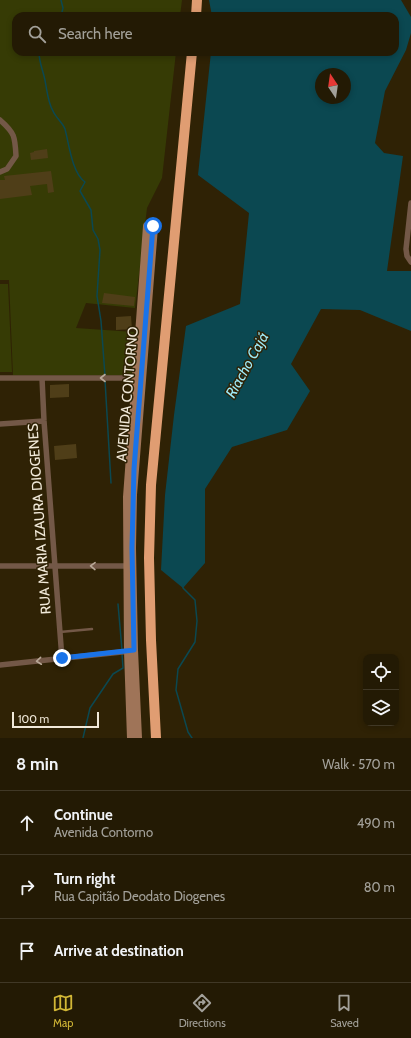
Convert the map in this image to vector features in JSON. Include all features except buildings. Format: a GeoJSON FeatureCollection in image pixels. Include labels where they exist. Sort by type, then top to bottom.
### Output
{"type":"FeatureCollection","features":[{"type":"Feature","properties":{"kind":"highway"},"geometry":{"type":"LineString","coordinates":[[196,12],[197,0]]}},
{"type":"Feature","properties":{"kind":"highway"},"geometry":{"type":"LineString","coordinates":[[156,738],[151,648],[149,566],[151,485],[192,56]]}},
{"type":"Feature","properties":{"kind":"street"},"geometry":{"type":"LineString","coordinates":[[0,120],[11,130],[15,142],[16,156],[6,169],[0,172]]}},
{"type":"Feature","properties":{"kind":"street"},"geometry":{"type":"LineString","coordinates":[[411,207],[406,249],[407,256],[411,262]]}},
{"type":"Feature","properties":{"kind":"street"},"geometry":{"type":"LineString","coordinates":[[131,738],[130,566],[127,497],[145,300],[147,226]]}},
{"type":"Feature","properties":{"kind":"street"},"geometry":{"type":"LineString","coordinates":[[0,378],[139,378]]}},
{"type":"Feature","properties":{"kind":"street","name":"RUA MARIA IZAURA DIOGENES"},"geometry":{"type":"LineString","coordinates":[[42,378],[62,658]]}},
{"type":"Feature","properties":{"kind":"street"},"geometry":{"type":"LineString","coordinates":[[0,424],[44,421]]}},
{"type":"Feature","properties":{"kind":"street"},"geometry":{"type":"LineString","coordinates":[[0,566],[130,566]]}},
{"type":"Feature","properties":{"kind":"street"},"geometry":{"type":"LineString","coordinates":[[0,665],[131,651]]}},
{"type":"Feature","properties":{"kind":"street"},"geometry":{"type":"LineString","coordinates":[[131,651],[138,738]]}},
{"type":"Feature","properties":{"kind":"lane"},"geometry":{"type":"LineString","coordinates":[[60,632],[92,629]]}},
{"type":"Feature","properties":{"kind":"green space"},"geometry":{"type":"Polygon","coordinates":[[[0,0],[182,0],[180,12],[12,12],[12,56],[176,56],[162,178],[147,208],[135,308],[86,303],[76,328],[134,332],[132,375],[13,375],[9,280],[0,280],[0,0]]]}},
{"type":"Feature","properties":{"kind":"green space"},"geometry":{"type":"Polygon","coordinates":[[[0,284],[8,284],[12,372],[0,372],[0,284]]]}},
{"type":"Feature","properties":{"kind":"water"},"geometry":{"type":"Polygon","coordinates":[[[209,0],[401,0],[411,17],[411,33],[406,50],[385,91],[375,143],[384,153],[403,156],[387,271],[411,271],[411,331],[360,310],[321,309],[291,364],[310,391],[287,430],[232,447],[205,489],[205,563],[183,588],[161,570],[165,495],[186,326],[240,304],[249,213],[198,175],[211,56],[399,56],[399,12],[211,12],[209,0]]]}},
{"type":"Feature","properties":{"kind":"waterway","name":"Riacho Cajá"},"geometry":{"type":"LineString","coordinates":[[61,0],[63,8],[62,12]]}},
{"type":"Feature","properties":{"kind":"waterway","name":"Riacho Cajá"},"geometry":{"type":"LineString","coordinates":[[39,56],[49,103],[54,114],[65,129],[74,165],[77,172],[85,182],[80,191],[91,210],[93,230],[98,239],[100,250],[97,296],[101,321],[105,376]]}},
{"type":"Feature","properties":{"kind":"waterway","name":"Riacho Cajá"},"geometry":{"type":"LineString","coordinates":[[105,380],[111,483]]}},
{"type":"Feature","properties":{"kind":"waterway","name":"Riacho Cajá"},"geometry":{"type":"LineString","coordinates":[[183,586],[183,588],[195,600],[197,621],[195,642],[178,669],[176,690],[188,732],[192,738]]}},
{"type":"Feature","properties":{"kind":"waterway","name":"Riacho Cajá"},"geometry":{"type":"LineString","coordinates":[[118,604],[122,650]]}},
{"type":"Feature","properties":{"kind":"waterway","name":"Riacho Cajá"},"geometry":{"type":"LineString","coordinates":[[83,738],[90,708],[113,674],[123,668],[122,654]]}},
{"type":"Feature","properties":{"kind":"route"},"geometry":{"type":"LineString","coordinates":[[62,658],[134,650],[132,548],[134,469],[153,226]]}}]}
